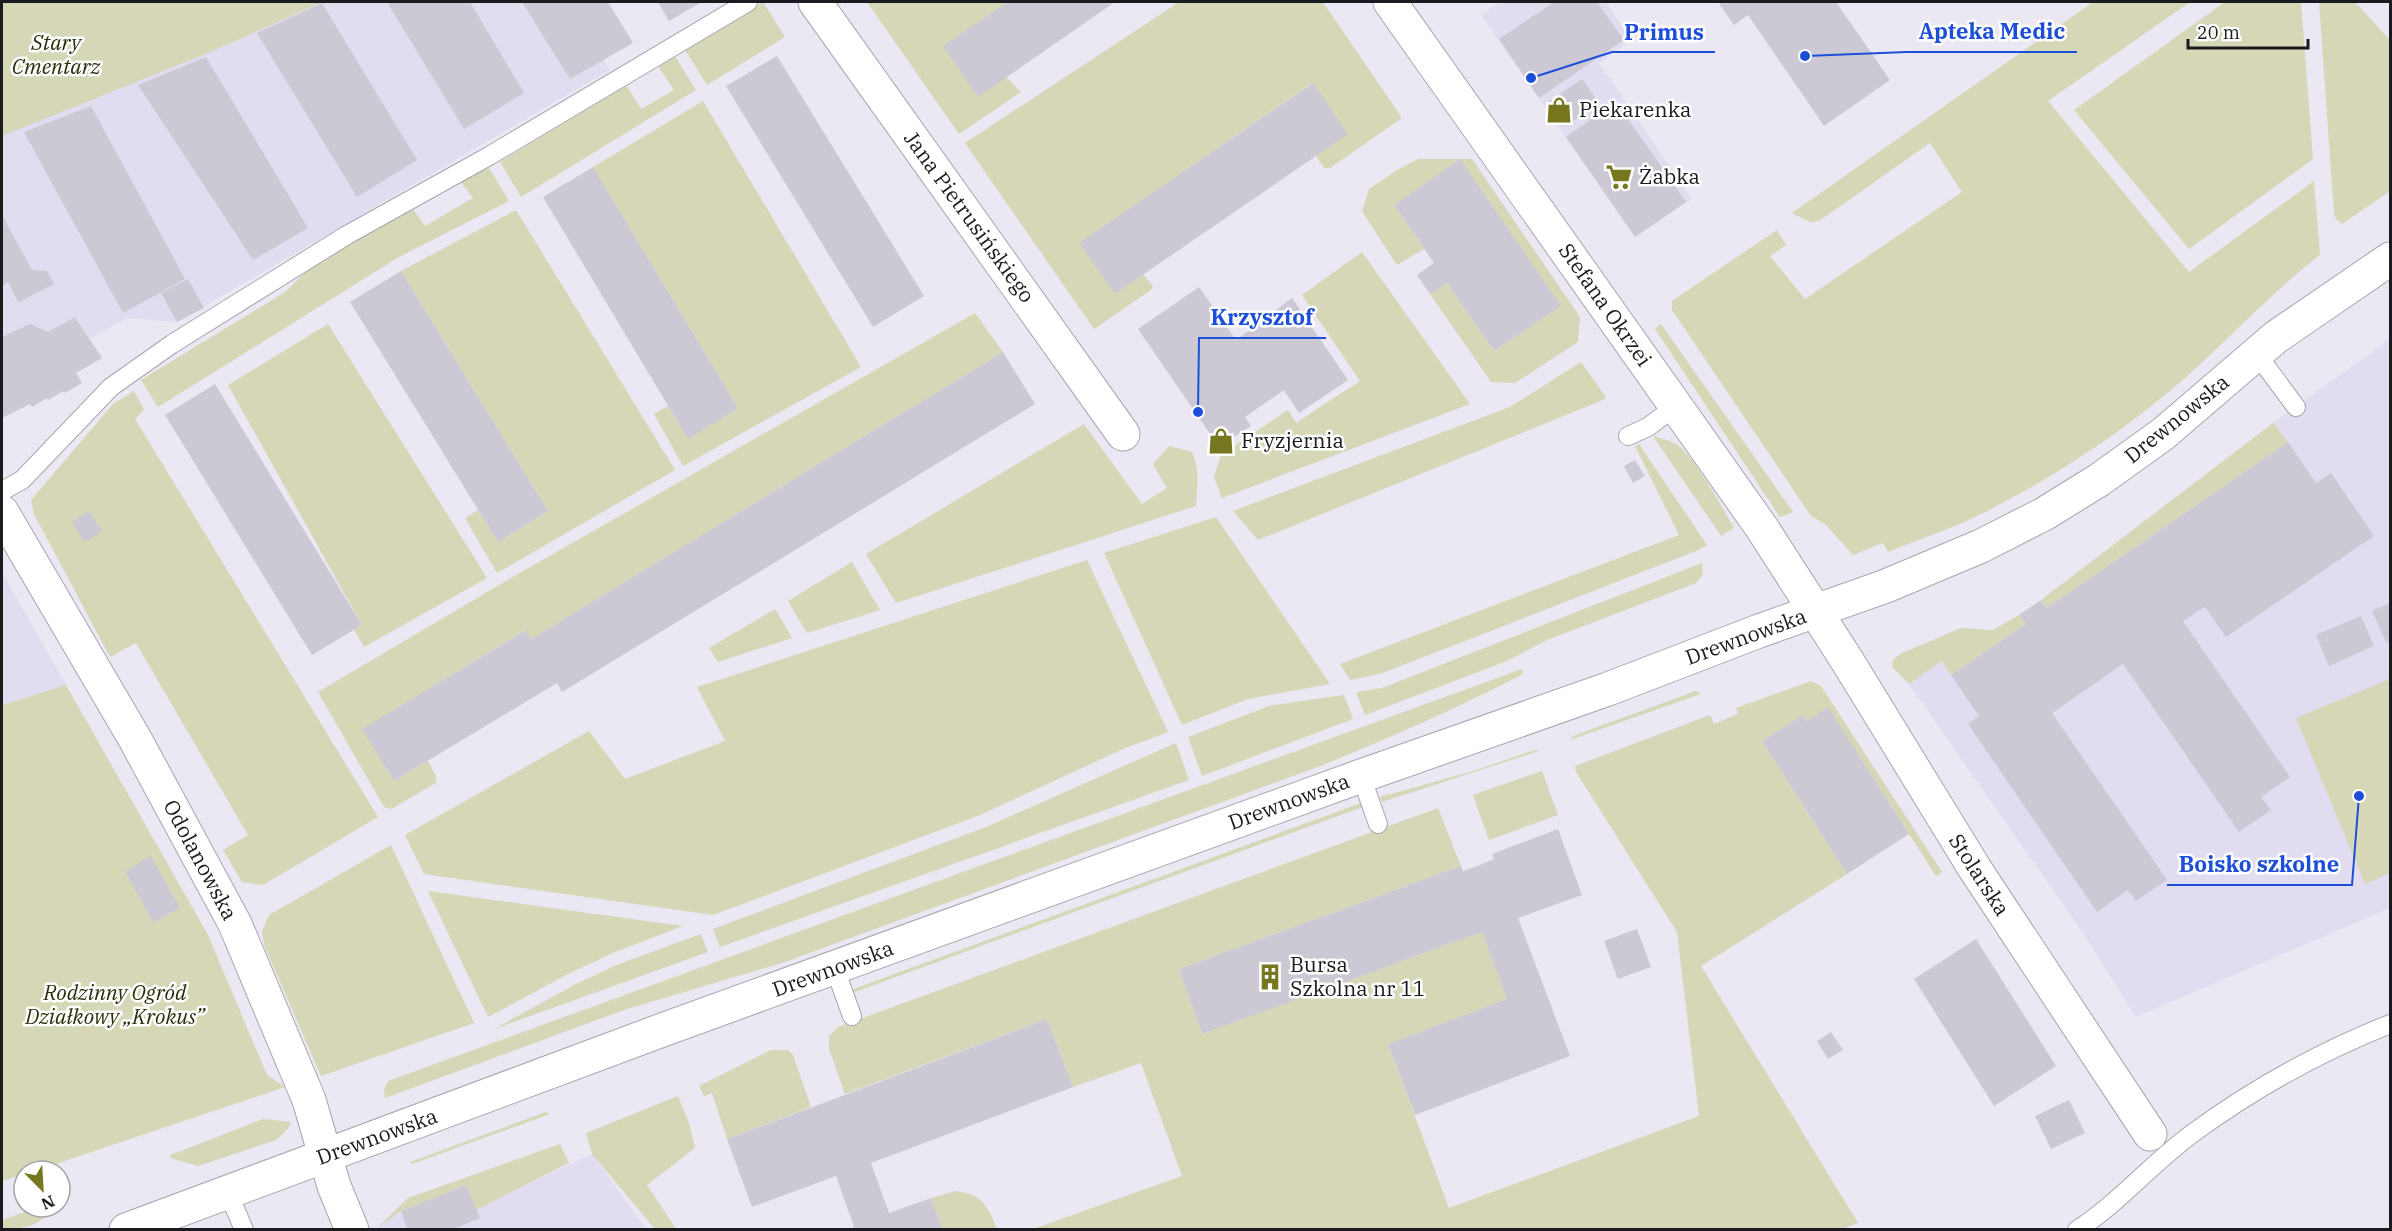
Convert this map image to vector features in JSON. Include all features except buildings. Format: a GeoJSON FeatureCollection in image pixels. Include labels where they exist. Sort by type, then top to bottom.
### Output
{"type":"FeatureCollection","features":[{"type":"Feature","properties":{"kind":"street","name":"Jana Pietrusińskiego"},"geometry":{"type":"LineString","coordinates":[[814,2],[1123,434]]}},
{"type":"Feature","properties":{"kind":"street","name":"Stefana Okrzei"},"geometry":{"type":"LineString","coordinates":[[1390,2],[1762,528],[1816,612]]}},
{"type":"Feature","properties":{"kind":"street","name":"Drewnowska"},"geometry":{"type":"LineString","coordinates":[[126,1230],[654,1033],[1361,776],[1608,689],[1886,586],[1981,546],[2044,514],[2099,480],[2163,434],[2256,353],[2391,259]]}},
{"type":"Feature","properties":{"kind":"street","name":"Odolanowska"},"geometry":{"type":"LineString","coordinates":[[2,512],[135,739],[235,924],[309,1100],[340,1206],[352,1230]]}},
{"type":"Feature","properties":{"kind":"street","name":"Stolarska"},"geometry":{"type":"LineString","coordinates":[[1816,612],[1975,869],[2157,1146]]}},
{"type":"Feature","properties":{"kind":"lane"},"geometry":{"type":"LineString","coordinates":[[2,491],[21,480],[111,387],[172,344],[347,235],[499,150],[748,2]]}},
{"type":"Feature","properties":{"kind":"lane"},"geometry":{"type":"LineString","coordinates":[[2256,353],[2296,407]]}},
{"type":"Feature","properties":{"kind":"lane"},"geometry":{"type":"LineString","coordinates":[[1628,436],[1648,427],[1676,406]]}},
{"type":"Feature","properties":{"kind":"lane"},"geometry":{"type":"LineString","coordinates":[[1361,776],[1378,824]]}},
{"type":"Feature","properties":{"kind":"lane"},"geometry":{"type":"LineString","coordinates":[[835,969],[852,1016]]}},
{"type":"Feature","properties":{"kind":"lane"},"geometry":{"type":"LineString","coordinates":[[2077,1230],[2101,1214],[2157,1146],[2194,1132],[2265,1086],[2359,1037],[2391,1024]]}},
{"type":"Feature","properties":{"kind":"lane"},"geometry":{"type":"LineString","coordinates":[[228,1192],[244,1230]]}},
{"type":"Feature","properties":{"kind":"shaded area"},"geometry":{"type":"Polygon","coordinates":[[[320,2],[566,2],[610,70],[177,322],[127,318],[90,339],[70,308],[89,340],[2,378],[2,135],[320,2]]]}},
{"type":"Feature","properties":{"kind":"shaded area"},"geometry":{"type":"Polygon","coordinates":[[[1501,2],[1606,2],[1631,40],[1599,63],[1692,199],[1635,237],[1481,15],[1501,2]]]}},
{"type":"Feature","properties":{"kind":"shaded area"},"geometry":{"type":"Polygon","coordinates":[[[2390,339],[2390,908],[2136,1017],[2083,933],[1909,684],[1942,661],[1951,675],[2026,624],[2019,615],[2041,600],[2047,608],[2288,442],[2273,423],[2390,339]]]}},
{"type":"Feature","properties":{"kind":"shaded area"},"geometry":{"type":"Polygon","coordinates":[[[2,572],[66,685],[2,705],[2,572]]]}},
{"type":"Feature","properties":{"kind":"shaded area"},"geometry":{"type":"Polygon","coordinates":[[[592,1154],[646,1229],[377,1228],[401,1211],[466,1185],[476,1209],[592,1154]]]}},
{"type":"Feature","properties":{"kind":"green space","name":"Stary Cmentarz"},"geometry":{"type":"Polygon","coordinates":[[[2,2],[323,2],[208,53],[2,136],[2,2]]]}},
{"type":"Feature","properties":{"kind":"green space"},"geometry":{"type":"Polygon","coordinates":[[[763,2],[785,37],[707,85],[685,50],[763,2]]]}},
{"type":"Feature","properties":{"kind":"green space"},"geometry":{"type":"Polygon","coordinates":[[[867,2],[1008,2],[944,46],[1006,77],[1021,92],[959,134],[867,2]]]}},
{"type":"Feature","properties":{"kind":"green space"},"geometry":{"type":"Polygon","coordinates":[[[1179,2],[1323,2],[1402,118],[1330,168],[1324,168],[1316,156],[1312,83],[1080,243],[1115,294],[1143,274],[1153,286],[1151,290],[1094,329],[965,143],[1179,2]]]}},
{"type":"Feature","properties":{"kind":"green space"},"geometry":{"type":"Polygon","coordinates":[[[2093,2],[2190,2],[2048,101],[2189,272],[2314,181],[2320,255],[2172,389],[2131,422],[2070,464],[2007,501],[1961,523],[1888,552],[1883,543],[1853,555],[1826,525],[1811,516],[1672,310],[1672,301],[1777,230],[1786,245],[1770,256],[1805,299],[1962,192],[1930,143],[1819,221],[1810,222],[1792,213],[2093,2]]]}},
{"type":"Feature","properties":{"kind":"green space"},"geometry":{"type":"Polygon","coordinates":[[[2225,2],[2301,2],[2313,159],[2189,249],[2074,110],[2225,2]]]}},
{"type":"Feature","properties":{"kind":"green space"},"geometry":{"type":"Polygon","coordinates":[[[2319,2],[2355,2],[2390,40],[2390,191],[2342,224],[2334,214],[2319,2]]]}},
{"type":"Feature","properties":{"kind":"green space"},"geometry":{"type":"Polygon","coordinates":[[[675,56],[696,90],[521,197],[500,162],[626,85],[641,109],[674,90],[658,66],[675,56]]]}},
{"type":"Feature","properties":{"kind":"green space"},"geometry":{"type":"Polygon","coordinates":[[[703,101],[861,367],[683,466],[654,414],[668,406],[688,438],[738,408],[593,167],[703,101]]]}},
{"type":"Feature","properties":{"kind":"green space"},"geometry":{"type":"Polygon","coordinates":[[[1418,159],[1472,159],[1580,317],[1578,342],[1515,383],[1491,382],[1430,294],[1447,283],[1494,351],[1560,306],[1394,205],[1424,249],[1397,265],[1362,211],[1369,189],[1418,159]]]}},
{"type":"Feature","properties":{"kind":"green space"},"geometry":{"type":"Polygon","coordinates":[[[489,168],[509,201],[399,257],[158,407],[141,380],[285,292],[318,260],[410,205],[425,226],[473,198],[460,181],[489,168]]]}},
{"type":"Feature","properties":{"kind":"green space"},"geometry":{"type":"Polygon","coordinates":[[[516,210],[675,470],[497,573],[465,518],[478,510],[498,542],[548,511],[401,271],[516,210]]]}},
{"type":"Feature","properties":{"kind":"green space"},"geometry":{"type":"Polygon","coordinates":[[[1362,252],[1470,404],[1222,498],[1214,477],[1221,455],[1288,410],[1296,423],[1360,381],[1302,295],[1362,252]]]}},
{"type":"Feature","properties":{"kind":"green space"},"geometry":{"type":"Polygon","coordinates":[[[975,313],[1003,352],[531,639],[525,630],[363,729],[394,781],[428,761],[436,776],[436,783],[391,809],[384,807],[318,692],[499,585],[975,313]]]}},
{"type":"Feature","properties":{"kind":"green space"},"geometry":{"type":"Polygon","coordinates":[[[328,324],[487,578],[364,647],[354,630],[362,625],[228,385],[328,324]]]}},
{"type":"Feature","properties":{"kind":"green space"},"geometry":{"type":"Polygon","coordinates":[[[1661,324],[1793,512],[1780,517],[1655,329],[1661,324]]]}},
{"type":"Feature","properties":{"kind":"green space"},"geometry":{"type":"Polygon","coordinates":[[[1581,362],[1606,397],[1603,400],[1258,540],[1233,511],[1510,407],[1581,362]]]}},
{"type":"Feature","properties":{"kind":"green space"},"geometry":{"type":"Polygon","coordinates":[[[134,391],[144,410],[135,419],[378,817],[263,885],[242,882],[223,850],[248,835],[136,643],[110,657],[34,514],[31,500],[113,404],[134,391]]]}},
{"type":"Feature","properties":{"kind":"green space"},"geometry":{"type":"Polygon","coordinates":[[[2273,423],[2288,442],[2047,608],[2041,600],[2273,423]]]}},
{"type":"Feature","properties":{"kind":"green space"},"geometry":{"type":"Polygon","coordinates":[[[1084,424],[1142,504],[1167,488],[1153,464],[1169,446],[1192,452],[1197,472],[1196,506],[896,603],[866,554],[1084,424]]]}},
{"type":"Feature","properties":{"kind":"green space"},"geometry":{"type":"Polygon","coordinates":[[[1653,436],[1673,442],[1686,453],[1708,484],[1734,528],[1721,536],[1653,436]]]}},
{"type":"Feature","properties":{"kind":"green space"},"geometry":{"type":"Polygon","coordinates":[[[1639,444],[1707,545],[1380,674],[1350,680],[1340,664],[1679,535],[1635,446],[1639,444]]]}},
{"type":"Feature","properties":{"kind":"green space"},"geometry":{"type":"Polygon","coordinates":[[[1216,517],[1330,684],[1248,699],[1182,725],[1104,553],[1216,517]]]}},
{"type":"Feature","properties":{"kind":"green space"},"geometry":{"type":"Polygon","coordinates":[[[1087,560],[1168,732],[1123,749],[980,815],[713,915],[424,874],[405,835],[589,731],[625,779],[725,741],[697,687],[1087,560]]]}},
{"type":"Feature","properties":{"kind":"green space"},"geometry":{"type":"Polygon","coordinates":[[[852,562],[880,610],[807,633],[788,601],[852,562]]]}},
{"type":"Feature","properties":{"kind":"green space"},"geometry":{"type":"Polygon","coordinates":[[[1702,563],[1703,574],[1696,583],[1547,640],[1507,661],[1365,715],[1356,692],[1382,688],[1702,563]]]}},
{"type":"Feature","properties":{"kind":"green space"},"geometry":{"type":"Polygon","coordinates":[[[775,609],[792,638],[718,662],[709,648],[775,609]]]}},
{"type":"Feature","properties":{"kind":"green space"},"geometry":{"type":"Polygon","coordinates":[[[2019,615],[2026,624],[1951,675],[1942,661],[1909,684],[1892,667],[1893,660],[1900,654],[1961,628],[1993,630],[2019,615]]]}},
{"type":"Feature","properties":{"kind":"green space"},"geometry":{"type":"Polygon","coordinates":[[[1522,669],[1523,674],[1474,699],[1323,765],[782,963],[624,1010],[385,1098],[384,1090],[388,1081],[1522,669]]]}},
{"type":"Feature","properties":{"kind":"green space"},"geometry":{"type":"Polygon","coordinates":[[[2390,679],[2390,873],[2365,884],[2296,718],[2390,679]]]}},
{"type":"Feature","properties":{"kind":"green space"},"geometry":{"type":"Polygon","coordinates":[[[1811,681],[1821,686],[1942,872],[1936,876],[1828,708],[1807,721],[1803,715],[1762,741],[1847,874],[1701,966],[1858,1223],[1842,1229],[1033,1229],[1182,1176],[1141,1063],[1073,1087],[1047,1019],[845,1094],[829,1049],[829,1036],[838,1027],[1438,808],[1461,866],[1179,969],[1202,1034],[1482,932],[1507,999],[1388,1044],[1449,1208],[1699,1116],[1677,932],[1576,772],[1575,766],[1710,715],[1714,724],[1738,714],[1736,708],[1811,681]]]}},
{"type":"Feature","properties":{"kind":"green space","name":"Rodzinny Ogród Działkowy „Krokus”"},"geometry":{"type":"Polygon","coordinates":[[[66,685],[208,935],[267,1075],[285,1087],[71,1159],[12,1159],[12,1178],[2,1181],[2,705],[66,685]]]}},
{"type":"Feature","properties":{"kind":"green space"},"geometry":{"type":"Polygon","coordinates":[[[1696,691],[1701,694],[1570,740],[1573,736],[1696,691]]]}},
{"type":"Feature","properties":{"kind":"green space"},"geometry":{"type":"Polygon","coordinates":[[[1344,695],[1353,719],[1202,776],[1188,737],[1269,706],[1344,695]]]}},
{"type":"Feature","properties":{"kind":"green space"},"geometry":{"type":"Polygon","coordinates":[[[1176,743],[1189,780],[720,947],[713,929],[986,827],[1176,743]]]}},
{"type":"Feature","properties":{"kind":"green space"},"geometry":{"type":"Polygon","coordinates":[[[1535,750],[1539,751],[1382,802],[1380,797],[1470,772],[1535,750]]]}},
{"type":"Feature","properties":{"kind":"green space"},"geometry":{"type":"Polygon","coordinates":[[[1542,771],[1558,815],[1489,840],[1473,795],[1542,771]]]}},
{"type":"Feature","properties":{"kind":"green space"},"geometry":{"type":"Polygon","coordinates":[[[1361,803],[1363,807],[852,993],[851,990],[1361,803]]]}},
{"type":"Feature","properties":{"kind":"green space"},"geometry":{"type":"Polygon","coordinates":[[[391,845],[474,1023],[321,1076],[264,945],[262,931],[269,915],[391,845]]]}},
{"type":"Feature","properties":{"kind":"green space"},"geometry":{"type":"Polygon","coordinates":[[[428,891],[683,926],[615,952],[570,973],[488,1017],[428,891]]]}},
{"type":"Feature","properties":{"kind":"green space"},"geometry":{"type":"Polygon","coordinates":[[[701,934],[708,952],[494,1029],[576,984],[619,964],[701,934]]]}},
{"type":"Feature","properties":{"kind":"green space"},"geometry":{"type":"Polygon","coordinates":[[[771,1050],[788,1050],[793,1055],[811,1107],[727,1139],[712,1093],[704,1096],[699,1086],[771,1050]]]}},
{"type":"Feature","properties":{"kind":"green space"},"geometry":{"type":"Polygon","coordinates":[[[678,1096],[689,1123],[695,1148],[647,1185],[676,1229],[655,1229],[592,1154],[586,1133],[678,1096]]]}},
{"type":"Feature","properties":{"kind":"green space"},"geometry":{"type":"Polygon","coordinates":[[[546,1112],[550,1114],[412,1164],[410,1162],[546,1112]]]}},
{"type":"Feature","properties":{"kind":"green space"},"geometry":{"type":"Polygon","coordinates":[[[263,1119],[291,1122],[288,1129],[276,1140],[198,1166],[170,1158],[171,1155],[263,1119]]]}},
{"type":"Feature","properties":{"kind":"green space"},"geometry":{"type":"Polygon","coordinates":[[[560,1144],[569,1163],[476,1210],[466,1185],[401,1211],[377,1228],[408,1198],[560,1144]]]}},
{"type":"Feature","properties":{"kind":"green space"},"geometry":{"type":"Polygon","coordinates":[[[955,1191],[978,1198],[990,1213],[997,1229],[943,1229],[931,1198],[955,1191]]]}},
{"type":"Feature","properties":{"kind":"green space"},"geometry":{"type":"Polygon","coordinates":[[[12,1216],[12,1219],[42,1219],[17,1229],[2,1229],[2,1220],[12,1216]]]}},
{"type":"Feature","properties":{"kind":"place","name":"Apteka Medic"},"geometry":{"type":"Point","coordinates":[1805,56]}},
{"type":"Feature","properties":{"kind":"place","name":"Primus"},"geometry":{"type":"Point","coordinates":[1531,78]}},
{"type":"Feature","properties":{"kind":"place","name":"Piekarenka"},"geometry":{"type":"Point","coordinates":[1559,110]}},
{"type":"Feature","properties":{"kind":"place","name":"Żabka"},"geometry":{"type":"Point","coordinates":[1619,177]}},
{"type":"Feature","properties":{"kind":"place","name":"Krzysztof"},"geometry":{"type":"Point","coordinates":[1198,412]}},
{"type":"Feature","properties":{"kind":"place","name":"Fryzjernia"},"geometry":{"type":"Point","coordinates":[1221,441]}},
{"type":"Feature","properties":{"kind":"place","name":"Boisko szkolne"},"geometry":{"type":"Point","coordinates":[2359,796]}},
{"type":"Feature","properties":{"kind":"place","name":"Bursa Szkolna nr 11"},"geometry":{"type":"Point","coordinates":[1270,977]}}]}
